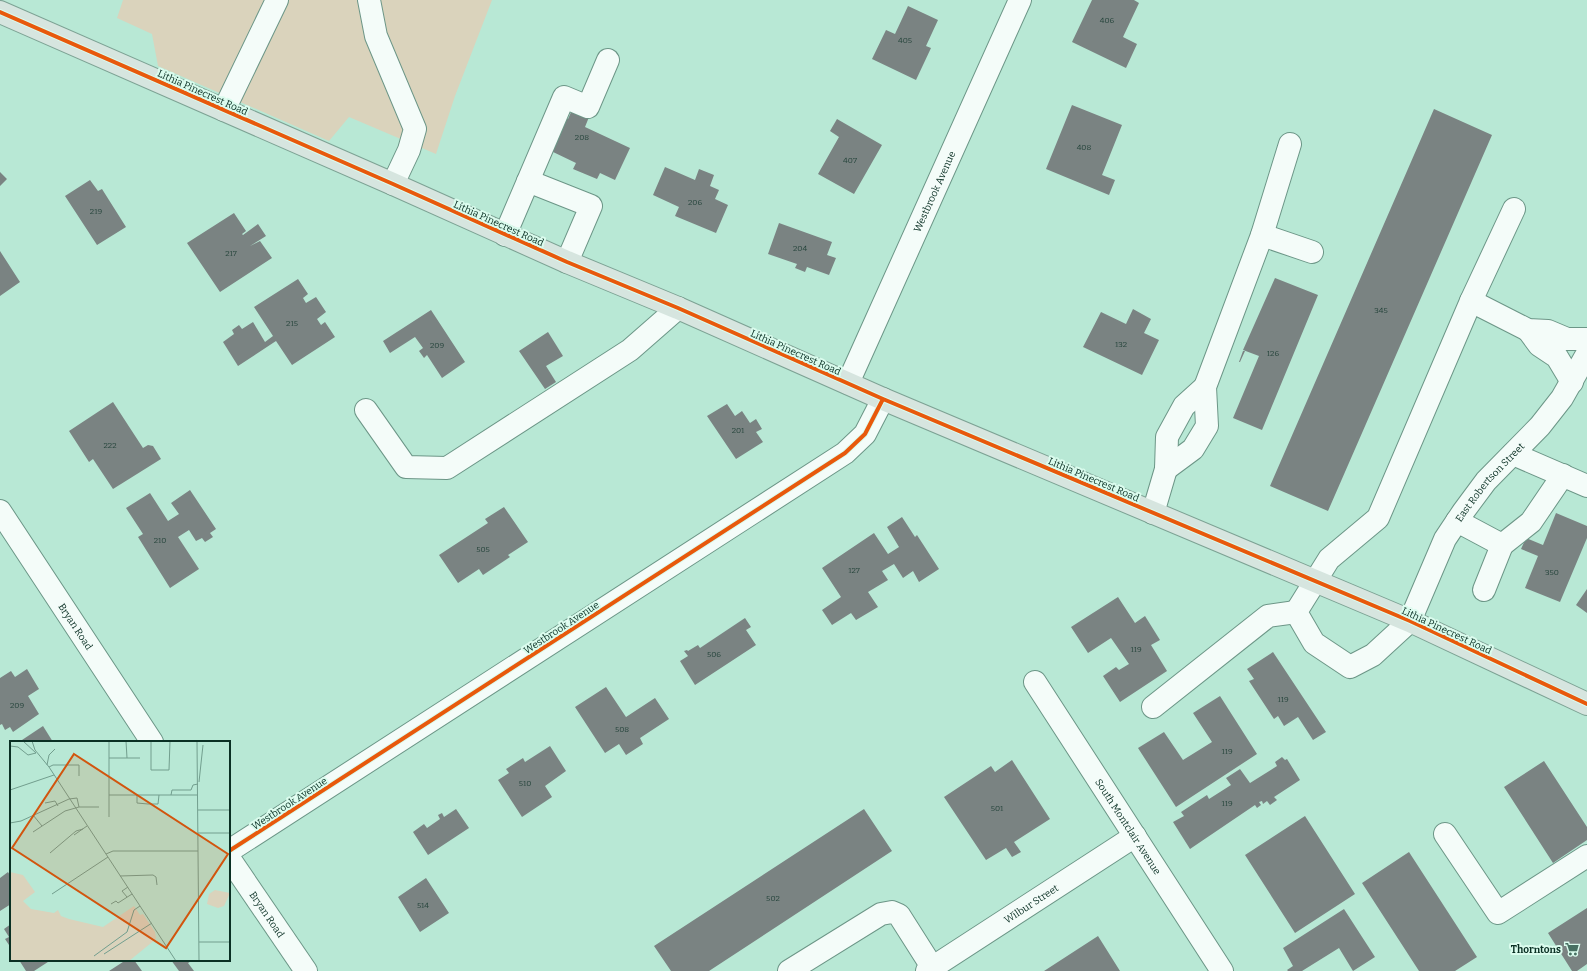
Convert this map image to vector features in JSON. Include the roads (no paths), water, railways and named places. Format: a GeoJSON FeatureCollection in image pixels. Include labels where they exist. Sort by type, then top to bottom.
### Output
{"type":"FeatureCollection","features":[{"type":"Feature","properties":{"kind":"main road","name":"Lithia Pinecrest Road"},"geometry":{"type":"LineString","coordinates":[[0,12],[393,184],[505,235],[678,308],[883,399],[1410,621],[1587,704]]}},
{"type":"Feature","properties":{"kind":"street"},"geometry":{"type":"LineString","coordinates":[[224,110],[277,0]]}},
{"type":"Feature","properties":{"kind":"street"},"geometry":{"type":"LineString","coordinates":[[369,0],[376,36],[415,128],[409,150],[393,184]]}},
{"type":"Feature","properties":{"kind":"street","name":"Westbrook Avenue"},"geometry":{"type":"LineString","coordinates":[[848,383],[1020,0]]}},
{"type":"Feature","properties":{"kind":"street"},"geometry":{"type":"LineString","coordinates":[[505,235],[564,97],[588,107],[608,60]]}},
{"type":"Feature","properties":{"kind":"street"},"geometry":{"type":"LineString","coordinates":[[1166,469],[1193,449],[1207,426],[1205,387],[1262,235],[1290,144]]}},
{"type":"Feature","properties":{"kind":"street"},"geometry":{"type":"LineString","coordinates":[[528,181],[591,206],[567,262]]}},
{"type":"Feature","properties":{"kind":"street"},"geometry":{"type":"LineString","coordinates":[[1154,707],[1268,616],[1296,612],[1329,559],[1378,518],[1472,301],[1514,209]]}},
{"type":"Feature","properties":{"kind":"street"},"geometry":{"type":"LineString","coordinates":[[1262,235],[1312,252]]}},
{"type":"Feature","properties":{"kind":"street"},"geometry":{"type":"LineString","coordinates":[[1472,301],[1528,330],[1548,331],[1567,339],[1587,339]]}},
{"type":"Feature","properties":{"kind":"street"},"geometry":{"type":"LineString","coordinates":[[366,410],[406,467],[447,468],[630,350],[678,308]]}},
{"type":"Feature","properties":{"kind":"street"},"geometry":{"type":"LineString","coordinates":[[1528,330],[1539,345],[1557,357],[1572,382]]}},
{"type":"Feature","properties":{"kind":"street","name":"East Robertson Street"},"geometry":{"type":"LineString","coordinates":[[1410,621],[1445,539],[1486,481],[1540,426],[1562,398],[1587,354]]}},
{"type":"Feature","properties":{"kind":"street"},"geometry":{"type":"LineString","coordinates":[[1153,513],[1166,469],[1167,437],[1184,406],[1205,387]]}},
{"type":"Feature","properties":{"kind":"street","name":"Westbrook Avenue"},"geometry":{"type":"LineString","coordinates":[[230,850],[845,452],[865,434],[883,399]]}},
{"type":"Feature","properties":{"kind":"street"},"geometry":{"type":"LineString","coordinates":[[1513,454],[1587,486]]}},
{"type":"Feature","properties":{"kind":"street"},"geometry":{"type":"LineString","coordinates":[[1484,590],[1502,544],[1531,522],[1563,475]]}},
{"type":"Feature","properties":{"kind":"street","name":"Bryan Road"},"geometry":{"type":"LineString","coordinates":[[0,511],[151,741]]}},
{"type":"Feature","properties":{"kind":"street"},"geometry":{"type":"LineString","coordinates":[[1457,521],[1502,544]]}},
{"type":"Feature","properties":{"kind":"street"},"geometry":{"type":"LineString","coordinates":[[1296,612],[1314,642],[1350,666],[1373,655],[1410,621]]}},
{"type":"Feature","properties":{"kind":"street","name":"South Montclair Avenue"},"geometry":{"type":"LineString","coordinates":[[1035,682],[1222,971]]}},
{"type":"Feature","properties":{"kind":"street"},"geometry":{"type":"LineString","coordinates":[[1445,834],[1498,913],[1587,856]]}},
{"type":"Feature","properties":{"kind":"street","name":"Wilbur Street"},"geometry":{"type":"LineString","coordinates":[[930,969],[1135,836]]}},
{"type":"Feature","properties":{"kind":"street","name":"Bryan Road"},"geometry":{"type":"LineString","coordinates":[[230,859],[306,971]]}},
{"type":"Feature","properties":{"kind":"street"},"geometry":{"type":"LineString","coordinates":[[789,971],[881,914],[892,912],[899,915],[930,969]]}},
{"type":"Feature","properties":{"kind":"place","name":"Thorntons"},"geometry":{"type":"Point","coordinates":[1572,949]}}]}
